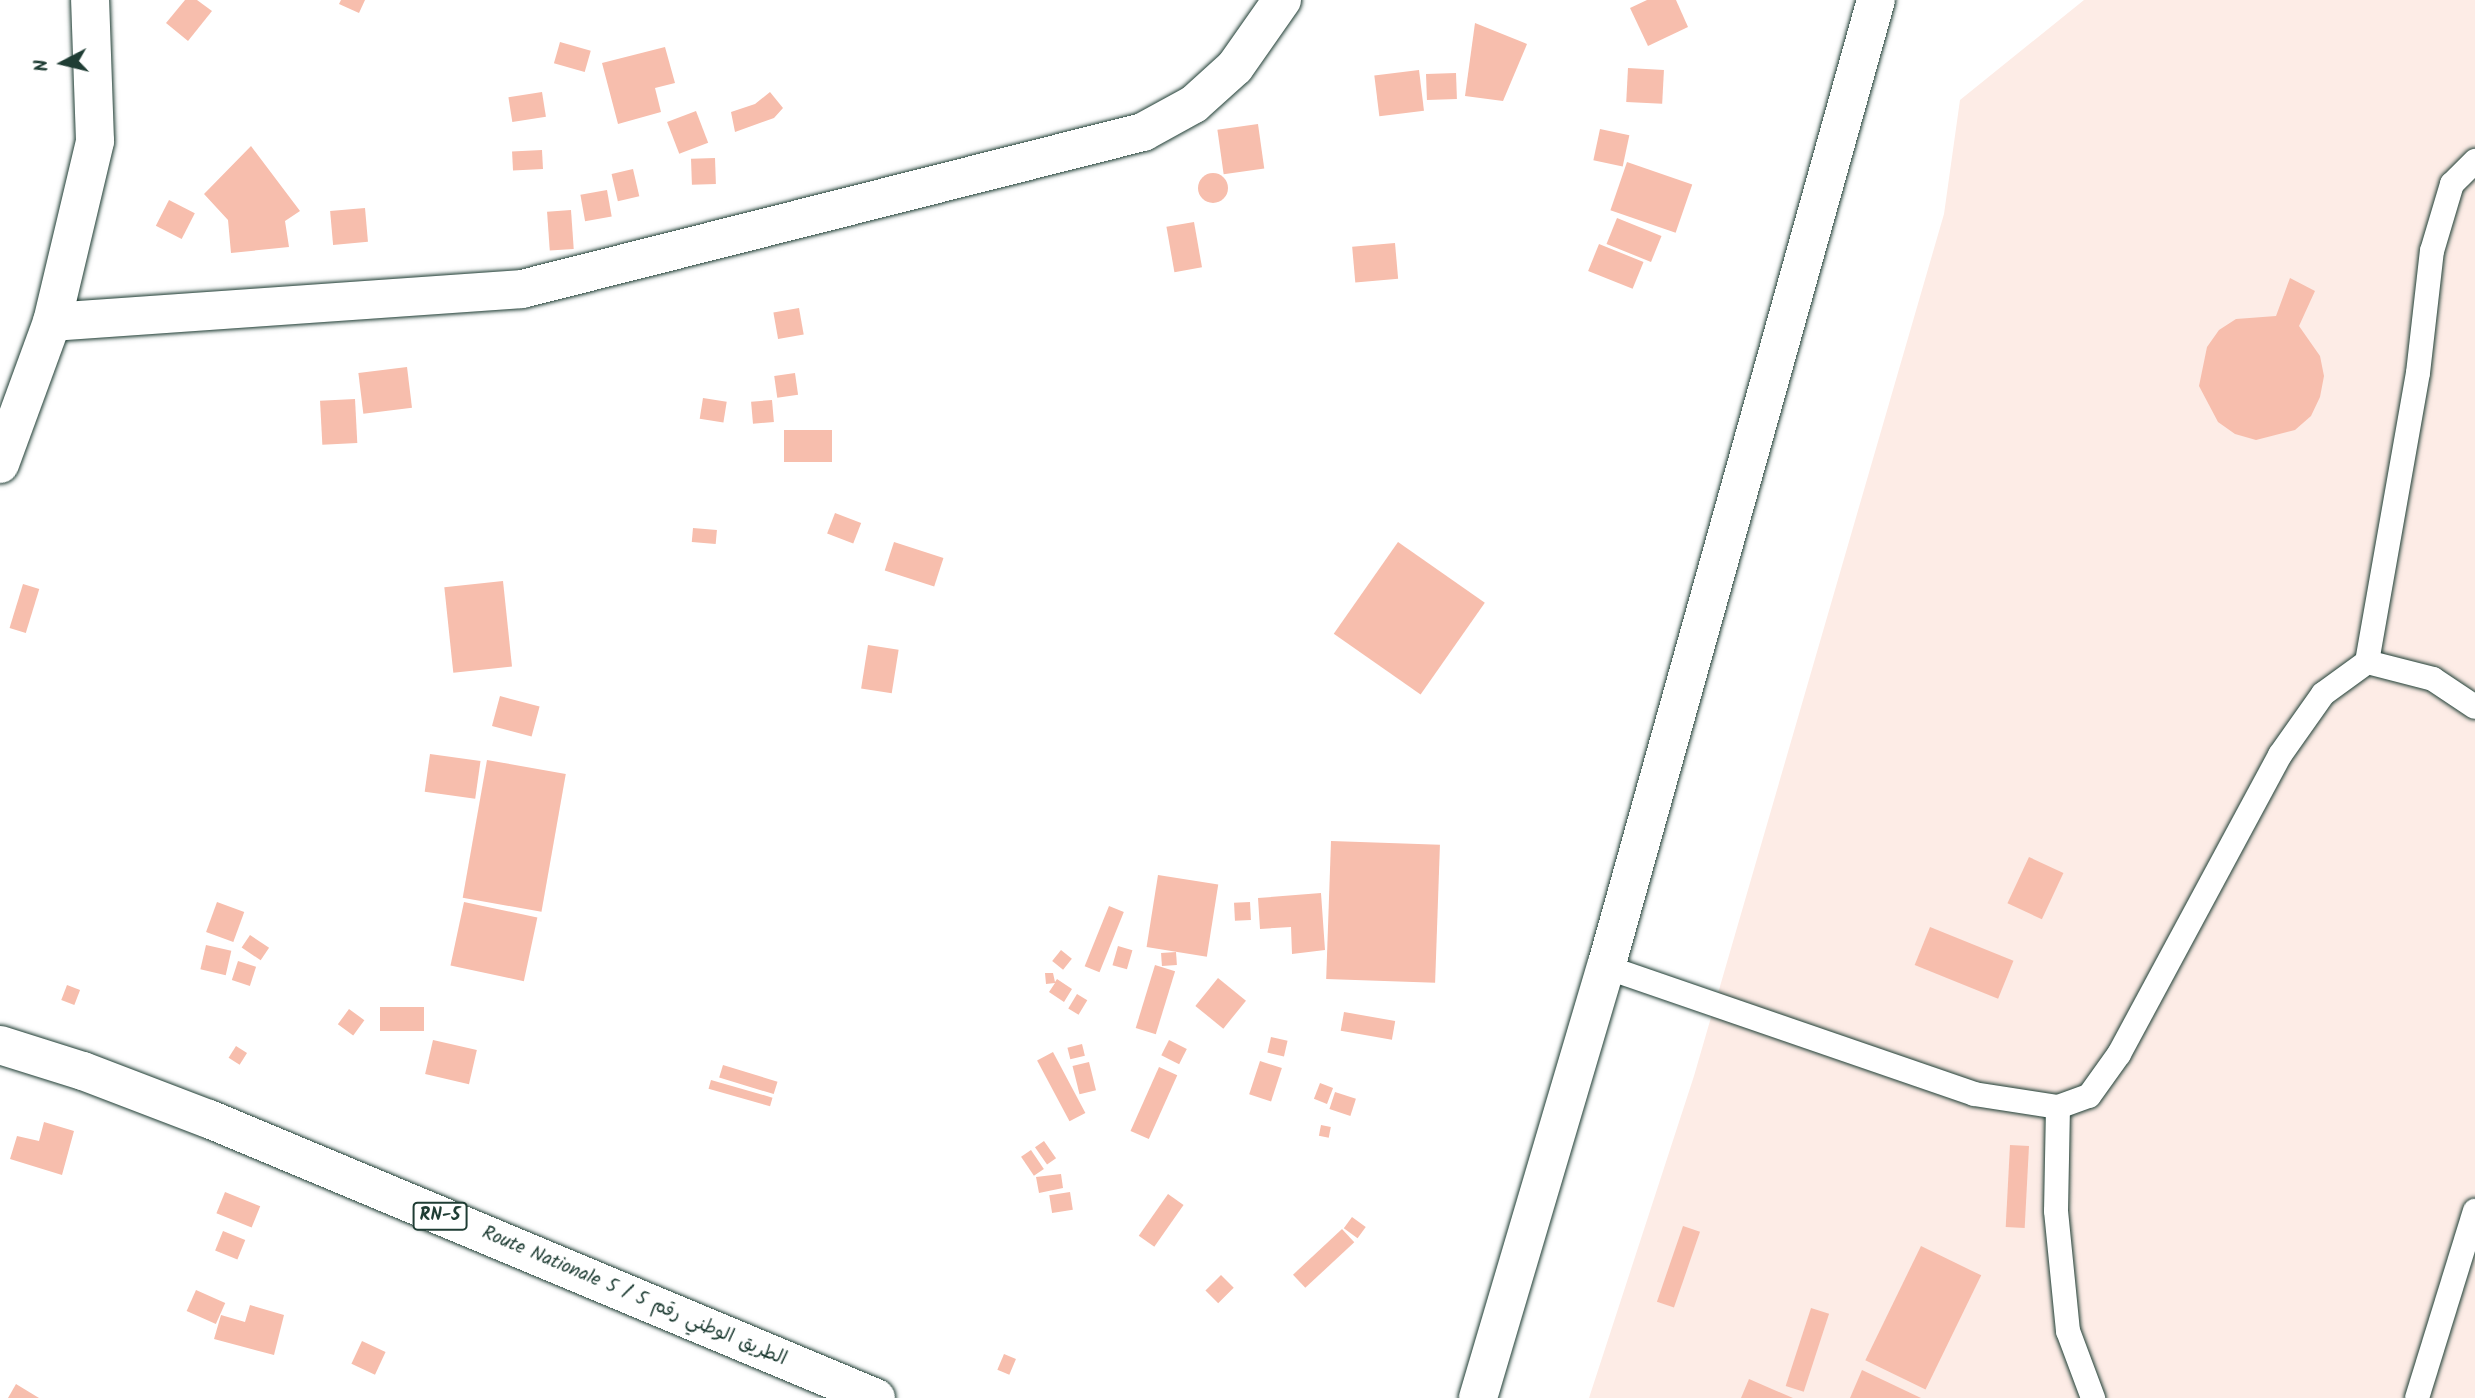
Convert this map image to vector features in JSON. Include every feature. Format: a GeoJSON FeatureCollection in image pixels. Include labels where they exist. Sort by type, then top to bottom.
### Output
{"type":"FeatureCollection","features":[{"type":"Feature","properties":{"kind":"main road"},"geometry":{"type":"LineString","coordinates":[[0,464],[52,322],[95,141],[89,0]]}},
{"type":"Feature","properties":{"kind":"main road"},"geometry":{"type":"LineString","coordinates":[[52,322],[522,289],[1143,132],[1194,104],[1235,67],[1282,0]]}},
{"type":"Feature","properties":{"kind":"main road"},"geometry":{"type":"LineString","coordinates":[[1478,1398],[1606,967],[1876,0]]}},
{"type":"Feature","properties":{"kind":"main road","name":"Route Nationale 5 / الطريق الوطني رقم 5"},"geometry":{"type":"LineString","coordinates":[[0,1045],[83,1071],[209,1119],[876,1398]]}},
{"type":"Feature","properties":{"kind":"lane"},"geometry":{"type":"LineString","coordinates":[[1606,967],[1975,1094],[2058,1107],[2089,1096],[2119,1054],[2280,755],[2323,694],[2367,662],[2414,399],[2432,251],[2452,184],[2475,162]]}},
{"type":"Feature","properties":{"kind":"lane"},"geometry":{"type":"LineString","coordinates":[[2367,662],[2433,679],[2475,707]]}},
{"type":"Feature","properties":{"kind":"lane"},"geometry":{"type":"LineString","coordinates":[[2058,1107],[2056,1211],[2068,1331],[2093,1398]]}},
{"type":"Feature","properties":{"kind":"lane"},"geometry":{"type":"LineString","coordinates":[[2417,1398],[2475,1211]]}},
{"type":"Feature","properties":{"kind":"shaded area"},"geometry":{"type":"Polygon","coordinates":[[[2084,0],[2475,0],[2475,1398],[1589,1398],[1694,1076],[1944,214],[1960,100],[2084,0]]]}},
{"type":"Feature","properties":{"kind":"building"},"geometry":{"type":"Polygon","coordinates":[[[185,0],[197,0],[212,11],[188,41],[166,23],[185,0]]]}},
{"type":"Feature","properties":{"kind":"building"},"geometry":{"type":"Polygon","coordinates":[[[341,0],[365,0],[359,13],[339,4],[341,0]]]}},
{"type":"Feature","properties":{"kind":"building"},"geometry":{"type":"Polygon","coordinates":[[[1647,0],[1676,0],[1688,27],[1648,46],[1630,8],[1647,0]]]}},
{"type":"Feature","properties":{"kind":"building"},"geometry":{"type":"Polygon","coordinates":[[[1475,23],[1527,44],[1503,101],[1465,96],[1475,23]]]}},
{"type":"Feature","properties":{"kind":"building"},"geometry":{"type":"Polygon","coordinates":[[[560,42],[591,51],[585,72],[554,63],[560,42]]]}},
{"type":"Feature","properties":{"kind":"building"},"geometry":{"type":"Polygon","coordinates":[[[665,47],[675,83],[655,88],[661,112],[618,124],[602,63],[665,47]]]}},
{"type":"Feature","properties":{"kind":"building"},"geometry":{"type":"Polygon","coordinates":[[[1628,68],[1664,70],[1662,104],[1626,102],[1628,68]]]}},
{"type":"Feature","properties":{"kind":"building"},"geometry":{"type":"Polygon","coordinates":[[[1419,70],[1424,111],[1379,116],[1374,75],[1419,70]]]}},
{"type":"Feature","properties":{"kind":"building"},"geometry":{"type":"Polygon","coordinates":[[[1456,73],[1457,99],[1427,100],[1426,74],[1456,73]]]}},
{"type":"Feature","properties":{"kind":"building"},"geometry":{"type":"Polygon","coordinates":[[[542,92],[546,117],[512,122],[508,97],[542,92]]]}},
{"type":"Feature","properties":{"kind":"building"},"geometry":{"type":"Polygon","coordinates":[[[770,92],[783,108],[774,118],[735,132],[731,112],[755,104],[770,92]]]}},
{"type":"Feature","properties":{"kind":"building"},"geometry":{"type":"Polygon","coordinates":[[[696,111],[708,143],[679,154],[667,122],[696,111]]]}},
{"type":"Feature","properties":{"kind":"building"},"geometry":{"type":"Polygon","coordinates":[[[1258,124],[1264,169],[1224,174],[1217,130],[1258,124]]]}},
{"type":"Feature","properties":{"kind":"building"},"geometry":{"type":"Polygon","coordinates":[[[1600,129],[1629,135],[1623,167],[1593,160],[1600,129]]]}},
{"type":"Feature","properties":{"kind":"building"},"geometry":{"type":"Polygon","coordinates":[[[251,146],[300,211],[285,221],[289,247],[231,253],[228,220],[204,194],[251,146]]]}},
{"type":"Feature","properties":{"kind":"building"},"geometry":{"type":"Polygon","coordinates":[[[542,150],[543,169],[513,171],[512,152],[542,150]]]}},
{"type":"Feature","properties":{"kind":"building"},"geometry":{"type":"Polygon","coordinates":[[[715,158],[716,184],[692,185],[691,159],[715,158]]]}},
{"type":"Feature","properties":{"kind":"building"},"geometry":{"type":"Polygon","coordinates":[[[1627,162],[1692,184],[1676,233],[1610,210],[1627,162]]]}},
{"type":"Feature","properties":{"kind":"building"},"geometry":{"type":"Polygon","coordinates":[[[633,169],[639,196],[618,201],[612,174],[633,169]]]}},
{"type":"Feature","properties":{"kind":"building"},"geometry":{"type":"Polygon","coordinates":[[[1213,173],[1219,174],[1227,182],[1227,194],[1219,202],[1213,203],[1207,202],[1199,194],[1198,188],[1199,182],[1207,174],[1213,173]]]}},
{"type":"Feature","properties":{"kind":"building"},"geometry":{"type":"Polygon","coordinates":[[[607,190],[612,217],[585,221],[580,195],[607,190]]]}},
{"type":"Feature","properties":{"kind":"building"},"geometry":{"type":"Polygon","coordinates":[[[169,200],[195,213],[182,239],[156,226],[169,200]]]}},
{"type":"Feature","properties":{"kind":"building"},"geometry":{"type":"Polygon","coordinates":[[[365,208],[368,242],[333,245],[330,211],[365,208]]]}},
{"type":"Feature","properties":{"kind":"building"},"geometry":{"type":"Polygon","coordinates":[[[571,210],[574,249],[550,251],[547,212],[571,210]]]}},
{"type":"Feature","properties":{"kind":"building"},"geometry":{"type":"Polygon","coordinates":[[[1617,218],[1662,236],[1651,262],[1607,244],[1617,218]]]}},
{"type":"Feature","properties":{"kind":"building"},"geometry":{"type":"Polygon","coordinates":[[[1194,222],[1202,267],[1174,272],[1166,227],[1194,222]]]}},
{"type":"Feature","properties":{"kind":"building"},"geometry":{"type":"Polygon","coordinates":[[[1395,243],[1398,279],[1355,283],[1352,247],[1395,243]]]}},
{"type":"Feature","properties":{"kind":"building"},"geometry":{"type":"Polygon","coordinates":[[[1599,244],[1644,262],[1633,289],[1588,271],[1599,244]]]}},
{"type":"Feature","properties":{"kind":"building"},"geometry":{"type":"Polygon","coordinates":[[[2290,278],[2315,291],[2299,326],[2320,356],[2324,376],[2320,397],[2311,416],[2295,430],[2256,440],[2235,434],[2218,422],[2199,386],[2207,347],[2219,330],[2236,319],[2276,316],[2290,278]]]}},
{"type":"Feature","properties":{"kind":"building"},"geometry":{"type":"Polygon","coordinates":[[[799,308],[804,335],[778,339],[773,313],[799,308]]]}},
{"type":"Feature","properties":{"kind":"building"},"geometry":{"type":"Polygon","coordinates":[[[407,367],[412,408],[363,414],[358,373],[407,367]]]}},
{"type":"Feature","properties":{"kind":"building"},"geometry":{"type":"Polygon","coordinates":[[[795,373],[798,395],[777,398],[774,376],[795,373]]]}},
{"type":"Feature","properties":{"kind":"building"},"geometry":{"type":"Polygon","coordinates":[[[703,398],[727,402],[723,422],[700,419],[703,398]]]}},
{"type":"Feature","properties":{"kind":"building"},"geometry":{"type":"Polygon","coordinates":[[[355,399],[357,443],[322,445],[320,401],[355,399]]]}},
{"type":"Feature","properties":{"kind":"building"},"geometry":{"type":"Polygon","coordinates":[[[772,400],[774,422],[753,424],[751,402],[772,400]]]}},
{"type":"Feature","properties":{"kind":"building"},"geometry":{"type":"Polygon","coordinates":[[[784,430],[832,430],[832,462],[784,462],[784,430]]]}},
{"type":"Feature","properties":{"kind":"building"},"geometry":{"type":"Polygon","coordinates":[[[835,513],[861,523],[853,544],[827,534],[835,513]]]}},
{"type":"Feature","properties":{"kind":"building"},"geometry":{"type":"Polygon","coordinates":[[[693,528],[717,530],[716,544],[692,542],[693,528]]]}},
{"type":"Feature","properties":{"kind":"building"},"geometry":{"type":"Polygon","coordinates":[[[894,542],[943,558],[934,587],[885,571],[894,542]]]}},
{"type":"Feature","properties":{"kind":"building"},"geometry":{"type":"Polygon","coordinates":[[[1398,542],[1485,603],[1421,695],[1334,634],[1398,542]]]}},
{"type":"Feature","properties":{"kind":"building"},"geometry":{"type":"Polygon","coordinates":[[[503,581],[512,667],[453,673],[444,587],[503,581]]]}},
{"type":"Feature","properties":{"kind":"building"},"geometry":{"type":"Polygon","coordinates":[[[23,584],[39,589],[26,633],[10,628],[23,584]]]}},
{"type":"Feature","properties":{"kind":"building"},"geometry":{"type":"Polygon","coordinates":[[[868,645],[899,650],[892,693],[861,688],[868,645]]]}},
{"type":"Feature","properties":{"kind":"building"},"geometry":{"type":"Polygon","coordinates":[[[500,696],[540,707],[532,737],[492,726],[500,696]]]}},
{"type":"Feature","properties":{"kind":"building"},"geometry":{"type":"Polygon","coordinates":[[[430,754],[481,761],[475,799],[425,792],[430,754]]]}},
{"type":"Feature","properties":{"kind":"building"},"geometry":{"type":"Polygon","coordinates":[[[487,760],[566,774],[541,912],[463,898],[487,760]]]}},
{"type":"Feature","properties":{"kind":"building"},"geometry":{"type":"Polygon","coordinates":[[[1331,841],[1440,845],[1435,983],[1326,979],[1331,841]]]}},
{"type":"Feature","properties":{"kind":"building"},"geometry":{"type":"Polygon","coordinates":[[[2029,857],[2063,873],[2042,919],[2007,903],[2029,857]]]}},
{"type":"Feature","properties":{"kind":"building"},"geometry":{"type":"Polygon","coordinates":[[[1158,875],[1218,885],[1207,957],[1147,947],[1158,875]]]}},
{"type":"Feature","properties":{"kind":"building"},"geometry":{"type":"Polygon","coordinates":[[[1321,893],[1325,950],[1292,954],[1291,927],[1260,929],[1258,898],[1321,893]]]}},
{"type":"Feature","properties":{"kind":"building"},"geometry":{"type":"Polygon","coordinates":[[[217,902],[244,912],[233,942],[206,932],[217,902]]]}},
{"type":"Feature","properties":{"kind":"building"},"geometry":{"type":"Polygon","coordinates":[[[464,902],[537,918],[524,981],[450,966],[464,902]]]}},
{"type":"Feature","properties":{"kind":"building"},"geometry":{"type":"Polygon","coordinates":[[[1250,902],[1251,920],[1235,921],[1234,903],[1250,902]]]}},
{"type":"Feature","properties":{"kind":"building"},"geometry":{"type":"Polygon","coordinates":[[[1109,906],[1124,912],[1099,972],[1085,966],[1109,906]]]}},
{"type":"Feature","properties":{"kind":"building"},"geometry":{"type":"Polygon","coordinates":[[[1930,927],[2013,961],[1998,999],[1915,965],[1930,927]]]}},
{"type":"Feature","properties":{"kind":"building"},"geometry":{"type":"Polygon","coordinates":[[[250,935],[269,948],[261,960],[242,947],[250,935]]]}},
{"type":"Feature","properties":{"kind":"building"},"geometry":{"type":"Polygon","coordinates":[[[206,945],[231,951],[226,975],[200,969],[206,945]]]}},
{"type":"Feature","properties":{"kind":"building"},"geometry":{"type":"Polygon","coordinates":[[[1118,946],[1132,950],[1127,969],[1112,965],[1118,946]]]}},
{"type":"Feature","properties":{"kind":"building"},"geometry":{"type":"Polygon","coordinates":[[[1061,950],[1072,959],[1063,970],[1052,961],[1061,950]]]}},
{"type":"Feature","properties":{"kind":"building"},"geometry":{"type":"Polygon","coordinates":[[[1176,952],[1177,965],[1162,966],[1161,953],[1176,952]]]}},
{"type":"Feature","properties":{"kind":"building"},"geometry":{"type":"Polygon","coordinates":[[[238,961],[256,967],[250,986],[232,980],[238,961]]]}},
{"type":"Feature","properties":{"kind":"building"},"geometry":{"type":"Polygon","coordinates":[[[1155,965],[1175,971],[1156,1034],[1136,1028],[1155,965]]]}},
{"type":"Feature","properties":{"kind":"building"},"geometry":{"type":"Polygon","coordinates":[[[1045,973],[1053,973],[1055,982],[1057,979],[1072,989],[1064,1002],[1049,992],[1055,983],[1046,984],[1045,973]]]}},
{"type":"Feature","properties":{"kind":"building"},"geometry":{"type":"Polygon","coordinates":[[[1218,978],[1246,1001],[1223,1029],[1195,1006],[1218,978]]]}},
{"type":"Feature","properties":{"kind":"building"},"geometry":{"type":"Polygon","coordinates":[[[67,985],[80,990],[74,1005],[61,1000],[67,985]]]}},
{"type":"Feature","properties":{"kind":"building"},"geometry":{"type":"Polygon","coordinates":[[[1077,994],[1087,1000],[1079,1015],[1068,1009],[1077,994]]]}},
{"type":"Feature","properties":{"kind":"building"},"geometry":{"type":"Polygon","coordinates":[[[380,1007],[424,1007],[424,1031],[380,1031],[380,1007]]]}},
{"type":"Feature","properties":{"kind":"building"},"geometry":{"type":"Polygon","coordinates":[[[349,1009],[364,1020],[353,1036],[338,1024],[349,1009]]]}},
{"type":"Feature","properties":{"kind":"building"},"geometry":{"type":"Polygon","coordinates":[[[1344,1012],[1395,1021],[1392,1040],[1341,1031],[1344,1012]]]}},
{"type":"Feature","properties":{"kind":"building"},"geometry":{"type":"Polygon","coordinates":[[[1271,1037],[1288,1041],[1284,1056],[1267,1053],[1271,1037]]]}},
{"type":"Feature","properties":{"kind":"building"},"geometry":{"type":"Polygon","coordinates":[[[433,1040],[477,1050],[469,1084],[425,1074],[433,1040]]]}},
{"type":"Feature","properties":{"kind":"building"},"geometry":{"type":"Polygon","coordinates":[[[1169,1040],[1187,1049],[1179,1064],[1161,1055],[1169,1040]]]}},
{"type":"Feature","properties":{"kind":"building"},"geometry":{"type":"Polygon","coordinates":[[[1082,1044],[1085,1056],[1070,1059],[1067,1048],[1082,1044]]]}},
{"type":"Feature","properties":{"kind":"building"},"geometry":{"type":"Polygon","coordinates":[[[236,1046],[247,1053],[240,1065],[229,1058],[236,1046]]]}},
{"type":"Feature","properties":{"kind":"building"},"geometry":{"type":"Polygon","coordinates":[[[1053,1052],[1085,1113],[1070,1121],[1037,1060],[1053,1052]]]}},
{"type":"Feature","properties":{"kind":"building"},"geometry":{"type":"Polygon","coordinates":[[[1260,1061],[1282,1068],[1271,1101],[1249,1094],[1260,1061]]]}},
{"type":"Feature","properties":{"kind":"building"},"geometry":{"type":"Polygon","coordinates":[[[1089,1062],[1096,1090],[1080,1094],[1073,1066],[1089,1062]]]}},
{"type":"Feature","properties":{"kind":"building"},"geometry":{"type":"Polygon","coordinates":[[[723,1065],[778,1082],[774,1094],[719,1077],[723,1065]]]}},
{"type":"Feature","properties":{"kind":"building"},"geometry":{"type":"Polygon","coordinates":[[[1159,1067],[1177,1075],[1149,1139],[1131,1131],[1159,1067]]]}},
{"type":"Feature","properties":{"kind":"building"},"geometry":{"type":"Polygon","coordinates":[[[711,1080],[773,1098],[770,1106],[709,1089],[711,1080]]]}},
{"type":"Feature","properties":{"kind":"building"},"geometry":{"type":"Polygon","coordinates":[[[1320,1083],[1333,1088],[1327,1104],[1314,1099],[1320,1083]]]}},
{"type":"Feature","properties":{"kind":"building"},"geometry":{"type":"Polygon","coordinates":[[[1335,1092],[1356,1099],[1350,1116],[1329,1109],[1335,1092]]]}},
{"type":"Feature","properties":{"kind":"building"},"geometry":{"type":"Polygon","coordinates":[[[44,1122],[74,1131],[62,1175],[10,1159],[17,1136],[39,1141],[44,1122]]]}},
{"type":"Feature","properties":{"kind":"building"},"geometry":{"type":"Polygon","coordinates":[[[1321,1125],[1331,1127],[1329,1138],[1319,1136],[1321,1125]]]}},
{"type":"Feature","properties":{"kind":"building"},"geometry":{"type":"Polygon","coordinates":[[[1044,1141],[1056,1158],[1047,1165],[1035,1147],[1044,1141]]]}},
{"type":"Feature","properties":{"kind":"building"},"geometry":{"type":"Polygon","coordinates":[[[2010,1145],[2029,1146],[2025,1228],[2006,1227],[2010,1145]]]}},
{"type":"Feature","properties":{"kind":"building"},"geometry":{"type":"Polygon","coordinates":[[[1031,1150],[1044,1169],[1034,1176],[1021,1157],[1031,1150]]]}},
{"type":"Feature","properties":{"kind":"building"},"geometry":{"type":"Polygon","coordinates":[[[1061,1174],[1063,1188],[1039,1193],[1036,1177],[1061,1174]]]}},
{"type":"Feature","properties":{"kind":"building"},"geometry":{"type":"Polygon","coordinates":[[[225,1192],[260,1206],[252,1228],[216,1213],[225,1192]]]}},
{"type":"Feature","properties":{"kind":"building"},"geometry":{"type":"Polygon","coordinates":[[[1070,1192],[1073,1210],[1052,1213],[1049,1195],[1070,1192]]]}},
{"type":"Feature","properties":{"kind":"building"},"geometry":{"type":"Polygon","coordinates":[[[1168,1194],[1184,1205],[1154,1247],[1139,1236],[1168,1194]]]}},
{"type":"Feature","properties":{"kind":"building"},"geometry":{"type":"Polygon","coordinates":[[[1352,1217],[1366,1227],[1358,1238],[1344,1228],[1352,1217]]]}},
{"type":"Feature","properties":{"kind":"building"},"geometry":{"type":"Polygon","coordinates":[[[1683,1226],[1700,1232],[1674,1308],[1657,1302],[1683,1226]]]}},
{"type":"Feature","properties":{"kind":"building"},"geometry":{"type":"Polygon","coordinates":[[[1342,1229],[1354,1242],[1305,1288],[1293,1275],[1342,1229]]]}},
{"type":"Feature","properties":{"kind":"building"},"geometry":{"type":"Polygon","coordinates":[[[223,1231],[245,1240],[237,1259],[215,1250],[223,1231]]]}},
{"type":"Feature","properties":{"kind":"building"},"geometry":{"type":"Polygon","coordinates":[[[1921,1246],[1981,1275],[1926,1390],[1865,1360],[1921,1246]]]}},
{"type":"Feature","properties":{"kind":"building"},"geometry":{"type":"Polygon","coordinates":[[[1221,1275],[1234,1288],[1218,1303],[1205,1291],[1221,1275]]]}},
{"type":"Feature","properties":{"kind":"building"},"geometry":{"type":"Polygon","coordinates":[[[196,1290],[225,1303],[216,1324],[187,1311],[196,1290]]]}},
{"type":"Feature","properties":{"kind":"building"},"geometry":{"type":"Polygon","coordinates":[[[250,1305],[284,1315],[274,1355],[214,1339],[221,1315],[245,1322],[250,1305]]]}},
{"type":"Feature","properties":{"kind":"building"},"geometry":{"type":"Polygon","coordinates":[[[1811,1308],[1829,1314],[1804,1392],[1786,1386],[1811,1308]]]}},
{"type":"Feature","properties":{"kind":"building"},"geometry":{"type":"Polygon","coordinates":[[[362,1341],[386,1352],[375,1375],[351,1364],[362,1341]]]}},
{"type":"Feature","properties":{"kind":"building"},"geometry":{"type":"Polygon","coordinates":[[[1004,1354],[1016,1359],[1009,1375],[997,1370],[1004,1354]]]}},
{"type":"Feature","properties":{"kind":"building"},"geometry":{"type":"Polygon","coordinates":[[[1862,1370],[1921,1398],[1850,1398],[1862,1370]]]}},
{"type":"Feature","properties":{"kind":"building"},"geometry":{"type":"Polygon","coordinates":[[[1749,1379],[1793,1398],[1741,1398],[1749,1379]]]}},
{"type":"Feature","properties":{"kind":"building"},"geometry":{"type":"Polygon","coordinates":[[[16,1384],[39,1398],[8,1398],[16,1384]]]}}]}
